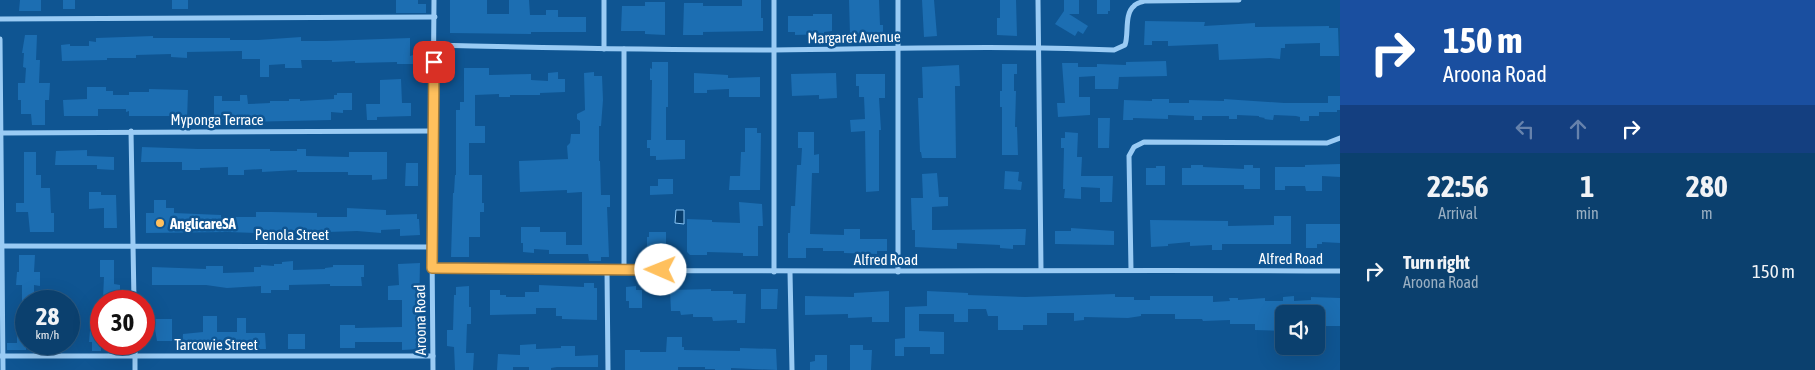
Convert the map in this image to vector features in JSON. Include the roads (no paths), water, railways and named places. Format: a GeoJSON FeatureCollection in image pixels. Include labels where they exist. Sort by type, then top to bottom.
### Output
{"type":"FeatureCollection","features":[{"type":"Feature","properties":{"kind":"street","name":"Aroona Road"},"geometry":{"type":"LineString","coordinates":[[433,370],[434,0]]}},
{"type":"Feature","properties":{"kind":"street"},"geometry":{"type":"LineString","coordinates":[[604,0],[604,49]]}},
{"type":"Feature","properties":{"kind":"street"},"geometry":{"type":"LineString","coordinates":[[774,0],[774,272]]}},
{"type":"Feature","properties":{"kind":"street"},"geometry":{"type":"LineString","coordinates":[[898,0],[898,272]]}},
{"type":"Feature","properties":{"kind":"street"},"geometry":{"type":"LineString","coordinates":[[1038,0],[1041,270]]}},
{"type":"Feature","properties":{"kind":"street","name":"Margaret Avenue"},"geometry":{"type":"LineString","coordinates":[[434,45],[604,49],[774,50],[1039,47],[1114,50],[1125,45],[1128,37],[1129,15],[1134,5],[1145,0],[1240,0]]}},
{"type":"Feature","properties":{"kind":"street"},"geometry":{"type":"LineString","coordinates":[[0,19],[435,17]]}},
{"type":"Feature","properties":{"kind":"street"},"geometry":{"type":"LineString","coordinates":[[0,39],[2,370]]}},
{"type":"Feature","properties":{"kind":"street"},"geometry":{"type":"LineString","coordinates":[[624,49],[624,270]]}},
{"type":"Feature","properties":{"kind":"street"},"geometry":{"type":"LineString","coordinates":[[131,131],[134,290]]}},
{"type":"Feature","properties":{"kind":"street","name":"Myponga Terrace"},"geometry":{"type":"LineString","coordinates":[[1,133],[433,131]]}},
{"type":"Feature","properties":{"kind":"street"},"geometry":{"type":"LineString","coordinates":[[1132,270],[1130,156],[1134,147],[1144,142],[1327,143],[1340,138]]}},
{"type":"Feature","properties":{"kind":"street","name":"Penola Street"},"geometry":{"type":"LineString","coordinates":[[2,246],[432,247]]}},
{"type":"Feature","properties":{"kind":"street","name":"Alfred Road"},"geometry":{"type":"LineString","coordinates":[[432,268],[774,272],[1041,270],[1340,271]]}},
{"type":"Feature","properties":{"kind":"street"},"geometry":{"type":"LineString","coordinates":[[607,270],[608,370]]}},
{"type":"Feature","properties":{"kind":"street"},"geometry":{"type":"LineString","coordinates":[[790,272],[792,370]]}},
{"type":"Feature","properties":{"kind":"street","name":"Tarcowie Street"},"geometry":{"type":"LineString","coordinates":[[1,356],[433,356]]}},
{"type":"Feature","properties":{"kind":"street"},"geometry":{"type":"LineString","coordinates":[[136,356],[136,370]]}},
{"type":"Feature","properties":{"kind":"water"},"geometry":{"type":"Polygon","coordinates":[[[676,210],[684,210],[684,224],[675,223],[676,210]]]}},
{"type":"Feature","properties":{"kind":"place","name":"AnglicareSA"},"geometry":{"type":"Point","coordinates":[160,223]}}]}
